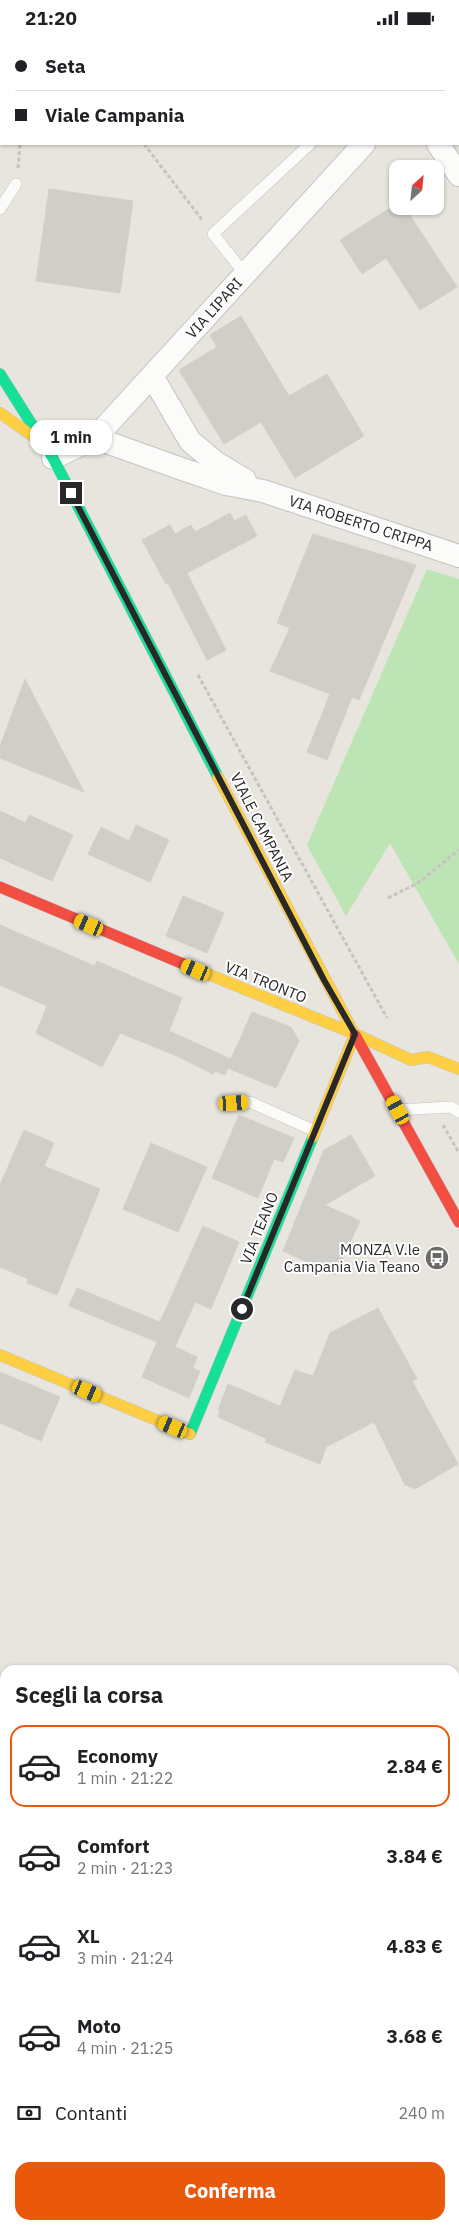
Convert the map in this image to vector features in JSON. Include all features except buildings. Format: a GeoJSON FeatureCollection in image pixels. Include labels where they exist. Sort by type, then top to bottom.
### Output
{"type":"FeatureCollection","features":[{"type":"Feature","properties":{"kind":"street","name":"VIA LIPARI"},"geometry":{"type":"LineString","coordinates":[[48,451],[95,438],[363,145]]}},
{"type":"Feature","properties":{"kind":"street"},"geometry":{"type":"LineString","coordinates":[[439,145],[459,175]]}},
{"type":"Feature","properties":{"kind":"street","name":"VIALE CAMPANIA"},"geometry":{"type":"LineString","coordinates":[[0,373],[48,451],[324,980],[459,1222]]}},
{"type":"Feature","properties":{"kind":"street","name":"VIA ROBERTO CRIPPA"},"geometry":{"type":"LineString","coordinates":[[152,376],[190,441],[215,462],[262,491]]}},
{"type":"Feature","properties":{"kind":"street","name":"VIALE CAMPANIA"},"geometry":{"type":"LineString","coordinates":[[0,413],[48,451]]}},
{"type":"Feature","properties":{"kind":"street","name":"VIA ROBERTO CRIPPA"},"geometry":{"type":"LineString","coordinates":[[95,438],[226,484],[262,491],[459,556]]}},
{"type":"Feature","properties":{"kind":"street","name":"VIA TRONTO"},"geometry":{"type":"LineString","coordinates":[[0,887],[355,1034],[411,1061],[428,1057],[459,1069]]}},
{"type":"Feature","properties":{"kind":"street","name":"VIA TEANO"},"geometry":{"type":"LineString","coordinates":[[0,1355],[190,1434],[355,1034]]}},
{"type":"Feature","properties":{"kind":"lane"},"geometry":{"type":"LineString","coordinates":[[245,274],[214,234],[309,145]]}},
{"type":"Feature","properties":{"kind":"lane"},"geometry":{"type":"LineString","coordinates":[[0,209],[16,184]]}},
{"type":"Feature","properties":{"kind":"lane"},"geometry":{"type":"LineString","coordinates":[[234,1103],[250,1102],[315,1131]]}},
{"type":"Feature","properties":{"kind":"lane"},"geometry":{"type":"LineString","coordinates":[[398,1110],[451,1107],[459,1112]]}},
{"type":"Feature","properties":{"kind":"path"},"geometry":{"type":"LineString","coordinates":[[145,145],[214,234]]}},
{"type":"Feature","properties":{"kind":"path"},"geometry":{"type":"LineString","coordinates":[[198,674],[364,978]]}},
{"type":"Feature","properties":{"kind":"path"},"geometry":{"type":"LineString","coordinates":[[388,898],[418,883],[459,850]]}},
{"type":"Feature","properties":{"kind":"green space"},"geometry":{"type":"Polygon","coordinates":[[[427,569],[459,579],[459,964],[390,843],[346,916],[307,845],[427,569]]]}},
{"type":"Feature","properties":{"kind":"traffic: fast"},"geometry":{"type":"LineString","coordinates":[[0,374],[53,458],[218,777]]}},
{"type":"Feature","properties":{"kind":"traffic: fast"},"geometry":{"type":"LineString","coordinates":[[190,1434],[313,1137]]}},
{"type":"Feature","properties":{"kind":"traffic: slow"},"geometry":{"type":"LineString","coordinates":[[0,413],[34,437]]}},
{"type":"Feature","properties":{"kind":"traffic: slow"},"geometry":{"type":"LineString","coordinates":[[218,777],[355,1035]]}},
{"type":"Feature","properties":{"kind":"traffic: slow"},"geometry":{"type":"LineString","coordinates":[[188,966],[355,1034],[411,1060],[428,1057],[459,1069]]}},
{"type":"Feature","properties":{"kind":"traffic: slow"},"geometry":{"type":"LineString","coordinates":[[313,1137],[355,1034]]}},
{"type":"Feature","properties":{"kind":"traffic: slow"},"geometry":{"type":"LineString","coordinates":[[0,1355],[190,1434]]}},
{"type":"Feature","properties":{"kind":"traffic: jam"},"geometry":{"type":"LineString","coordinates":[[0,887],[188,966]]}},
{"type":"Feature","properties":{"kind":"traffic: jam"},"geometry":{"type":"LineString","coordinates":[[355,1035],[459,1222]]}},
{"type":"Feature","properties":{"kind":"place","name":"MONZA V.le Campania Via Teano"},"geometry":{"type":"Point","coordinates":[437,1258]}},
{"type":"Feature","properties":{"kind":"route"},"geometry":{"type":"LineString","coordinates":[[71,493],[324,980],[355,1034],[242,1309]]}}]}
